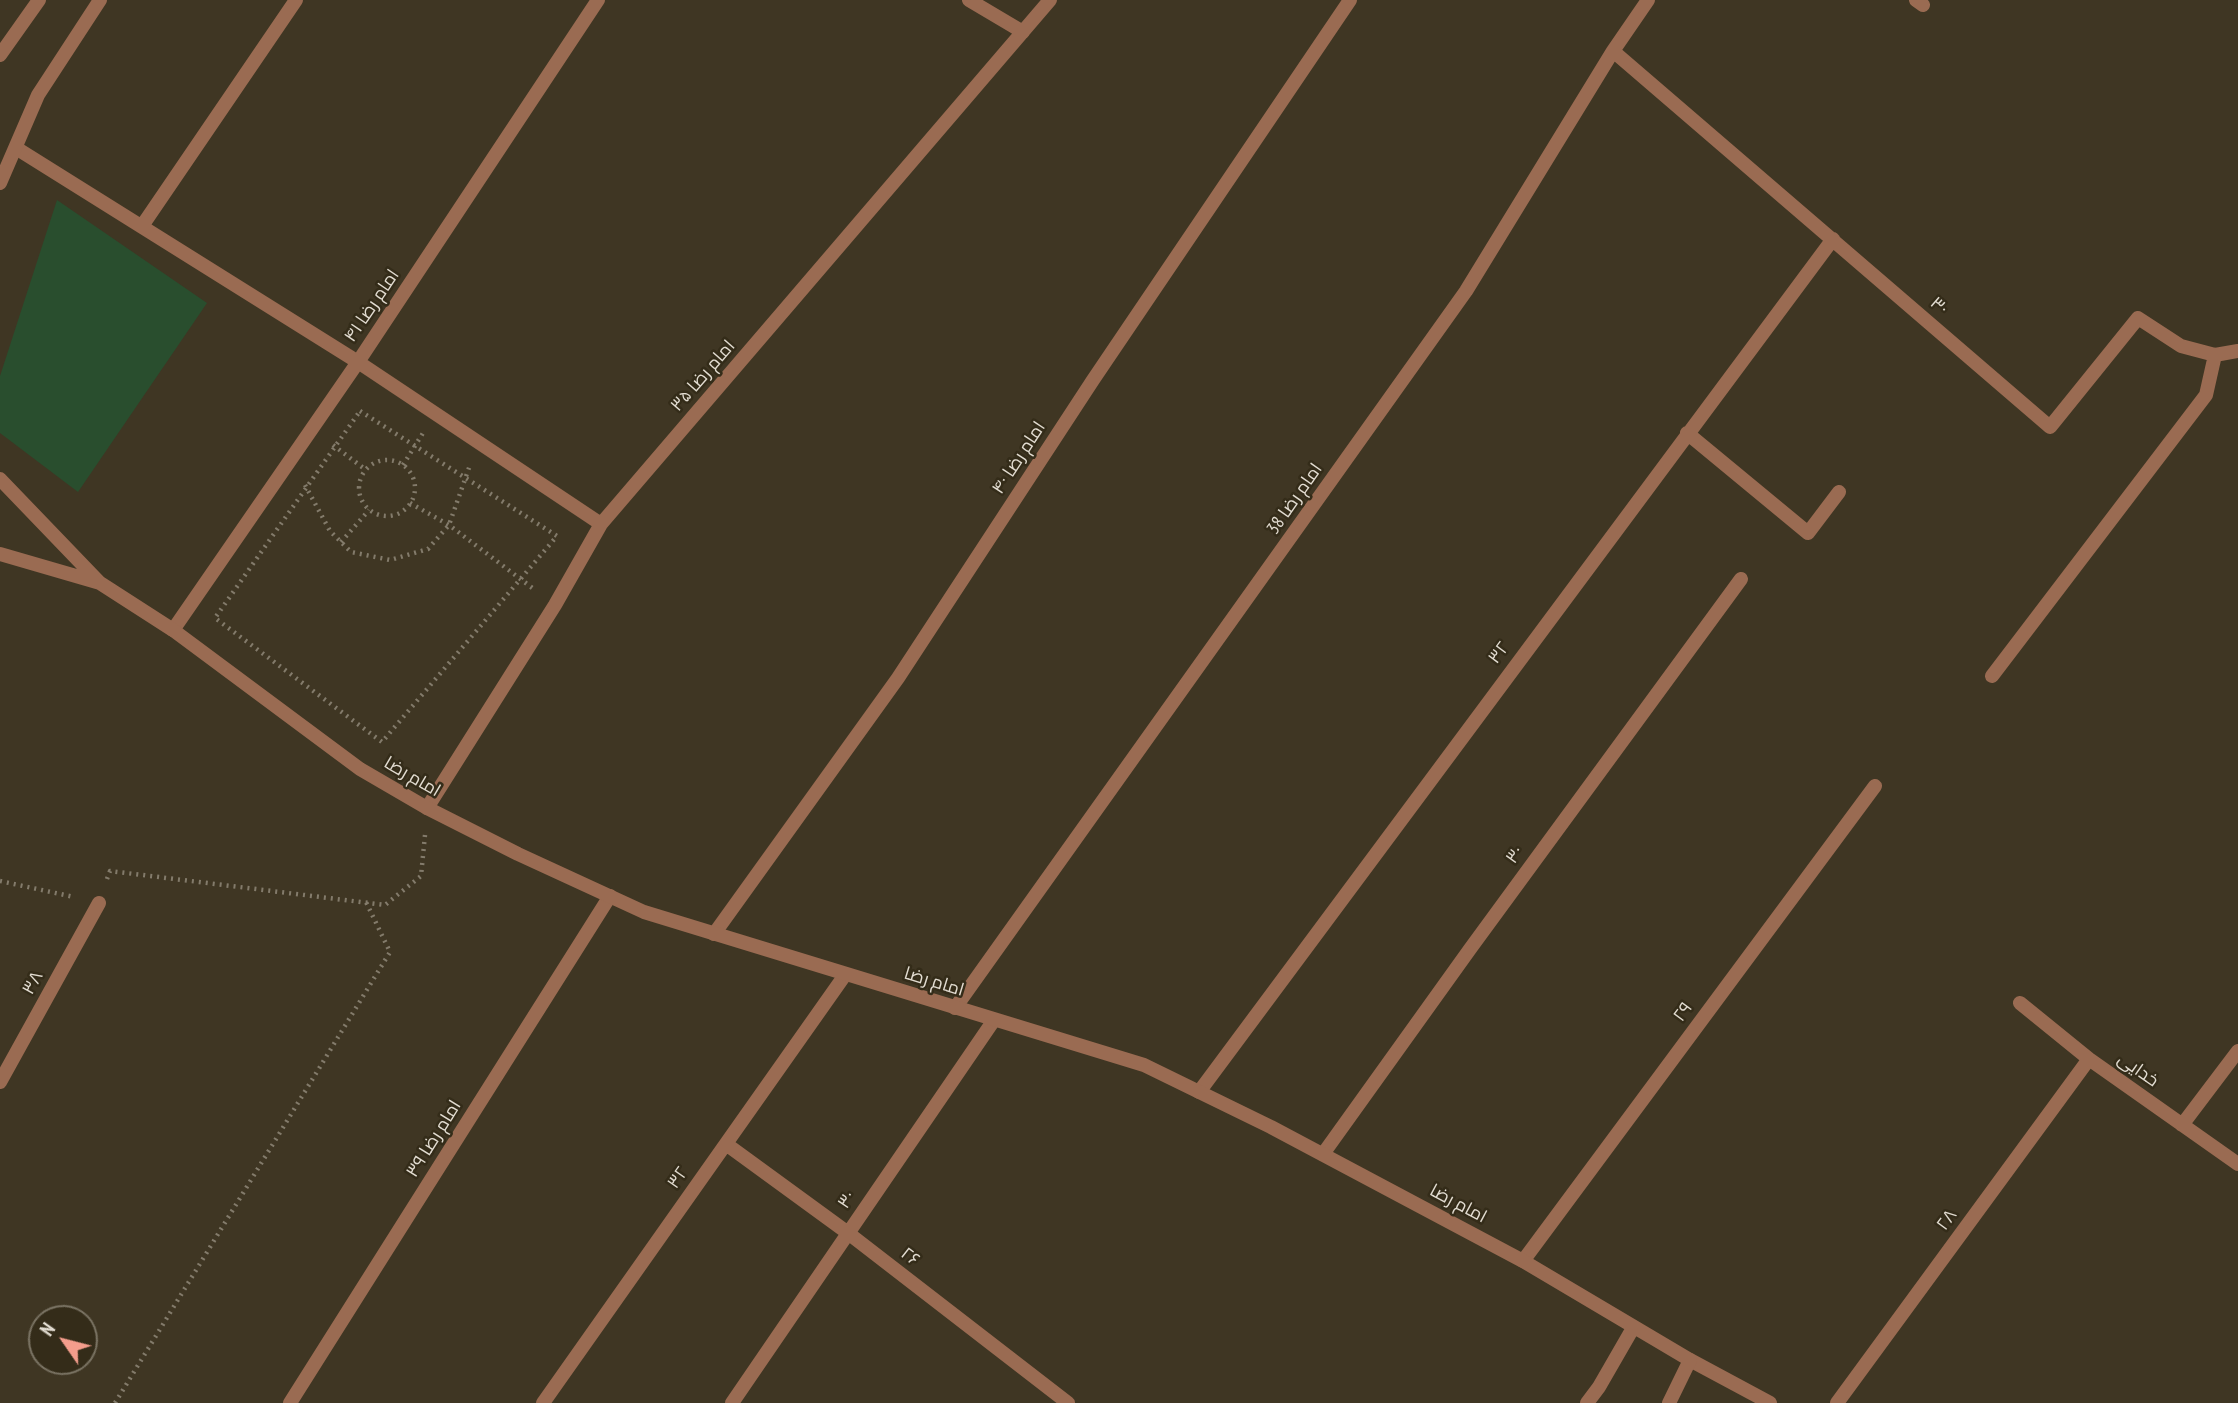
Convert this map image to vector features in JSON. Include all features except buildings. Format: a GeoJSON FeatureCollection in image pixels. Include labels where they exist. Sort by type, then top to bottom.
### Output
{"type":"FeatureCollection","features":[{"type":"Feature","properties":{"kind":"street"},"geometry":{"type":"LineString","coordinates":[[0,55],[39,0]]}},
{"type":"Feature","properties":{"kind":"street"},"geometry":{"type":"LineString","coordinates":[[0,183],[38,95],[100,0]]}},
{"type":"Feature","properties":{"kind":"street"},"geometry":{"type":"LineString","coordinates":[[142,226],[296,0]]}},
{"type":"Feature","properties":{"kind":"street","name":"امام رضا ۴۱"},"geometry":{"type":"LineString","coordinates":[[173,630],[358,362],[598,0]]}},
{"type":"Feature","properties":{"kind":"street"},"geometry":{"type":"LineString","coordinates":[[969,0],[1023,32]]}},
{"type":"Feature","properties":{"kind":"street","name":"امام رضا ۳۵"},"geometry":{"type":"LineString","coordinates":[[427,808],[555,606],[601,524],[1051,0]]}},
{"type":"Feature","properties":{"kind":"street","name":"امام رضا ۴۰"},"geometry":{"type":"LineString","coordinates":[[714,934],[898,678],[1101,368],[1350,0]]}},
{"type":"Feature","properties":{"kind":"street","name":"امام رضا 38"},"geometry":{"type":"LineString","coordinates":[[955,1008],[1466,291],[1647,0]]}},
{"type":"Feature","properties":{"kind":"street","name":"۳۰"},"geometry":{"type":"LineString","coordinates":[[1613,51],[2050,427],[2138,318],[2181,346],[2215,355],[2238,351]]}},
{"type":"Feature","properties":{"kind":"street"},"geometry":{"type":"LineString","coordinates":[[16,148],[358,362],[601,524]]}},
{"type":"Feature","properties":{"kind":"street","name":"۳۲"},"geometry":{"type":"LineString","coordinates":[[1199,1091],[1686,433],[1833,239]]}},
{"type":"Feature","properties":{"kind":"street"},"geometry":{"type":"LineString","coordinates":[[1992,676],[2206,395],[2215,355]]}},
{"type":"Feature","properties":{"kind":"street"},"geometry":{"type":"LineString","coordinates":[[1686,433],[1808,533],[1839,492]]}},
{"type":"Feature","properties":{"kind":"street"},"geometry":{"type":"LineString","coordinates":[[0,479],[100,583]]}},
{"type":"Feature","properties":{"kind":"street"},"geometry":{"type":"LineString","coordinates":[[0,554],[100,583]]}},
{"type":"Feature","properties":{"kind":"street","name":"۳۰"},"geometry":{"type":"LineString","coordinates":[[1323,1154],[1741,579]]}},
{"type":"Feature","properties":{"kind":"street","name":"امام رضا"},"geometry":{"type":"LineString","coordinates":[[100,583],[173,630],[360,769],[427,808],[518,854],[644,912],[1144,1065],[1323,1154],[1523,1261],[1633,1328],[1770,1403]]}},
{"type":"Feature","properties":{"kind":"street","name":"۲۹"},"geometry":{"type":"LineString","coordinates":[[1523,1261],[1875,786]]}},
{"type":"Feature","properties":{"kind":"street","name":"امام رضا ۳۹"},"geometry":{"type":"LineString","coordinates":[[290,1403],[610,896]]}},
{"type":"Feature","properties":{"kind":"street","name":"۳۸"},"geometry":{"type":"LineString","coordinates":[[0,1082],[99,902]]}},
{"type":"Feature","properties":{"kind":"street","name":"۳۲"},"geometry":{"type":"LineString","coordinates":[[543,1403],[845,975]]}},
{"type":"Feature","properties":{"kind":"street","name":"خدایی"},"geometry":{"type":"LineString","coordinates":[[2020,1003],[2088,1059],[2238,1164]]}},
{"type":"Feature","properties":{"kind":"street","name":"۳۰"},"geometry":{"type":"LineString","coordinates":[[732,1403],[994,1020]]}},
{"type":"Feature","properties":{"kind":"street"},"geometry":{"type":"LineString","coordinates":[[2182,1125],[2238,1051]]}},
{"type":"Feature","properties":{"kind":"street","name":"۲۸"},"geometry":{"type":"LineString","coordinates":[[1837,1403],[2088,1059]]}},
{"type":"Feature","properties":{"kind":"street","name":"۲۶"},"geometry":{"type":"LineString","coordinates":[[726,1144],[848,1233],[1068,1403]]}},
{"type":"Feature","properties":{"kind":"street"},"geometry":{"type":"LineString","coordinates":[[1587,1403],[1633,1328]]}},
{"type":"Feature","properties":{"kind":"street"},"geometry":{"type":"LineString","coordinates":[[1669,1403],[1690,1360]]}},
{"type":"Feature","properties":{"kind":"path"},"geometry":{"type":"LineString","coordinates":[[360,411],[556,536],[382,742],[215,618],[335,447],[360,411]]}},
{"type":"Feature","properties":{"kind":"path"},"geometry":{"type":"LineString","coordinates":[[403,465],[435,413]]}},
{"type":"Feature","properties":{"kind":"path"},"geometry":{"type":"LineString","coordinates":[[310,432],[366,470]]}},
{"type":"Feature","properties":{"kind":"path"},"geometry":{"type":"LineString","coordinates":[[290,460],[330,531],[351,552],[390,560],[428,549],[449,525],[466,479],[475,440]]}},
{"type":"Feature","properties":{"kind":"path"},"geometry":{"type":"LineString","coordinates":[[395,459],[403,465],[413,473],[415,496],[401,514],[379,517],[360,503],[358,480],[372,462],[395,459]]}},
{"type":"Feature","properties":{"kind":"path"},"geometry":{"type":"LineString","coordinates":[[410,503],[449,525],[555,606]]}},
{"type":"Feature","properties":{"kind":"path"},"geometry":{"type":"LineString","coordinates":[[341,542],[369,510]]}},
{"type":"Feature","properties":{"kind":"path"},"geometry":{"type":"LineString","coordinates":[[0,881],[99,902],[110,871],[385,905],[421,876],[427,808]]}},
{"type":"Feature","properties":{"kind":"path"},"geometry":{"type":"LineString","coordinates":[[114,1403],[390,952],[366,902]]}},
{"type":"Feature","properties":{"kind":"green space"},"geometry":{"type":"Polygon","coordinates":[[[57,200],[207,303],[78,492],[0,433],[0,376],[57,200]]]}}]}
